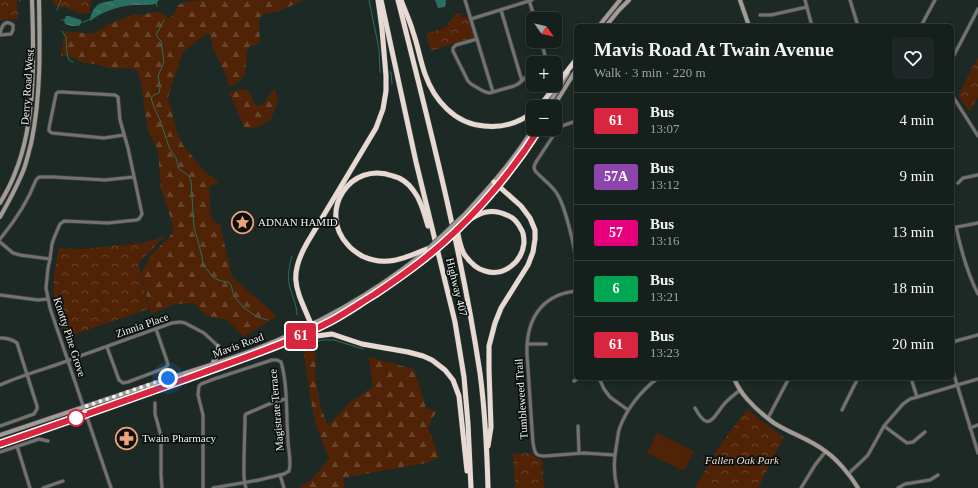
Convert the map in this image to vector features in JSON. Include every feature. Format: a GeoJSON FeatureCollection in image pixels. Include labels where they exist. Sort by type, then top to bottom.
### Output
{"type":"FeatureCollection","features":[{"type":"Feature","properties":{"kind":"highway"},"geometry":{"type":"LineString","coordinates":[[313,326],[296,287],[295,280],[297,263],[306,243],[376,128],[383,109],[386,91],[386,76],[384,42],[378,0]]}},
{"type":"Feature","properties":{"kind":"highway","name":"Highway 407"},"geometry":{"type":"LineString","coordinates":[[381,0],[416,162],[455,322],[464,377],[471,487]]}},
{"type":"Feature","properties":{"kind":"highway"},"geometry":{"type":"LineString","coordinates":[[400,0],[413,32],[425,74],[439,100],[451,113],[466,122],[479,126],[496,127],[511,124],[526,117]]}},
{"type":"Feature","properties":{"kind":"highway","name":"Highway 407"},"geometry":{"type":"LineString","coordinates":[[400,0],[452,220],[480,374],[485,427],[488,488]]}},
{"type":"Feature","properties":{"kind":"highway"},"geometry":{"type":"LineString","coordinates":[[545,100],[574,63]]}},
{"type":"Feature","properties":{"kind":"highway"},"geometry":{"type":"LineString","coordinates":[[430,250],[386,262],[370,259],[355,252],[343,240],[336,222],[336,207],[341,194],[353,181],[369,173],[386,173],[399,178],[413,189],[421,202],[429,227],[434,236]]}},
{"type":"Feature","properties":{"kind":"highway"},"geometry":{"type":"LineString","coordinates":[[487,457],[491,427],[489,346],[495,323],[501,308],[528,265],[533,252],[535,239],[534,224],[530,218],[521,206],[496,183]]}},
{"type":"Feature","properties":{"kind":"highway"},"geometry":{"type":"LineString","coordinates":[[452,220],[456,226],[464,253],[472,264],[485,272],[496,272],[512,266],[519,258],[523,250],[523,232],[519,224],[512,217],[501,212],[488,211],[461,225]]}},
{"type":"Feature","properties":{"kind":"highway"},"geometry":{"type":"LineString","coordinates":[[258,352],[309,337],[332,334],[362,344],[408,352],[432,360],[453,380],[459,396],[467,472],[471,487]]}},
{"type":"Feature","properties":{"kind":"main road","name":"Derry Road West"},"geometry":{"type":"LineString","coordinates":[[0,203],[15,173],[28,128],[31,103],[34,41],[32,0]]}},
{"type":"Feature","properties":{"kind":"main road","name":"Derry Road West"},"geometry":{"type":"LineString","coordinates":[[0,217],[22,175],[28,157],[33,131],[37,106],[40,41],[38,0]]}},
{"type":"Feature","properties":{"kind":"main road"},"geometry":{"type":"LineString","coordinates":[[601,24],[620,0]]}},
{"type":"Feature","properties":{"kind":"main road"},"geometry":{"type":"LineString","coordinates":[[608,24],[629,0]]}},
{"type":"Feature","properties":{"kind":"main road"},"geometry":{"type":"LineString","coordinates":[[740,0],[748,24]]}},
{"type":"Feature","properties":{"kind":"main road"},"geometry":{"type":"LineString","coordinates":[[551,100],[574,64]]}},
{"type":"Feature","properties":{"kind":"main road"},"geometry":{"type":"LineString","coordinates":[[557,100],[574,73]]}},
{"type":"Feature","properties":{"kind":"main road","name":"Mavis Road"},"geometry":{"type":"LineString","coordinates":[[0,444],[86,415],[258,352],[298,331],[331,320],[360,303],[412,268],[496,183],[528,136]]}},
{"type":"Feature","properties":{"kind":"main road","name":"Mavis Road"},"geometry":{"type":"LineString","coordinates":[[430,250],[461,225],[525,150],[534,136]]}},
{"type":"Feature","properties":{"kind":"main road"},"geometry":{"type":"LineString","coordinates":[[212,364],[217,358],[218,346]]}},
{"type":"Feature","properties":{"kind":"main road","name":"Mavis Road"},"geometry":{"type":"LineString","coordinates":[[0,435],[212,364],[258,352]]}},
{"type":"Feature","properties":{"kind":"main road"},"geometry":{"type":"LineString","coordinates":[[735,380],[740,390],[754,407],[774,423],[826,451],[848,474],[858,488]]}},
{"type":"Feature","properties":{"kind":"street"},"geometry":{"type":"LineString","coordinates":[[465,0],[493,92]]}},
{"type":"Feature","properties":{"kind":"street"},"geometry":{"type":"LineString","coordinates":[[471,19],[531,0],[534,12]]}},
{"type":"Feature","properties":{"kind":"street"},"geometry":{"type":"LineString","coordinates":[[805,0],[811,24]]}},
{"type":"Feature","properties":{"kind":"street"},"geometry":{"type":"LineString","coordinates":[[850,0],[857,24]]}},
{"type":"Feature","properties":{"kind":"street"},"geometry":{"type":"LineString","coordinates":[[922,24],[935,0]]}},
{"type":"Feature","properties":{"kind":"street"},"geometry":{"type":"LineString","coordinates":[[760,15],[771,15],[807,7]]}},
{"type":"Feature","properties":{"kind":"street"},"geometry":{"type":"LineString","coordinates":[[954,55],[978,9]]}},
{"type":"Feature","properties":{"kind":"street"},"geometry":{"type":"LineString","coordinates":[[501,10],[522,80]]}},
{"type":"Feature","properties":{"kind":"street"},"geometry":{"type":"LineString","coordinates":[[8,23],[13,26],[11,34],[0,35],[4,24],[8,23]]}},
{"type":"Feature","properties":{"kind":"street"},"geometry":{"type":"LineString","coordinates":[[477,39],[456,45],[453,48],[453,51],[471,84],[489,93],[514,86],[526,77]]}},
{"type":"Feature","properties":{"kind":"street","name":"Knotty Pine Grove"},"geometry":{"type":"LineString","coordinates":[[110,488],[50,308],[46,280],[52,244],[60,224],[64,221],[108,223],[136,220],[140,218],[142,213],[119,113],[118,97],[115,95],[62,92],[58,92],[56,94],[49,128],[52,133],[104,138],[124,135]]}},
{"type":"Feature","properties":{"kind":"street"},"geometry":{"type":"LineString","coordinates":[[954,99],[978,136]]}},
{"type":"Feature","properties":{"kind":"street"},"geometry":{"type":"LineString","coordinates":[[574,122],[559,127],[533,166],[536,172],[556,192],[561,202],[574,248]]}},
{"type":"Feature","properties":{"kind":"street"},"geometry":{"type":"LineString","coordinates":[[958,183],[963,178],[978,175]]}},
{"type":"Feature","properties":{"kind":"street"},"geometry":{"type":"LineString","coordinates":[[0,239],[19,214],[36,180],[39,177],[105,180],[134,177]]}},
{"type":"Feature","properties":{"kind":"street"},"geometry":{"type":"LineString","coordinates":[[978,223],[954,227],[974,287],[978,294]]}},
{"type":"Feature","properties":{"kind":"street"},"geometry":{"type":"LineString","coordinates":[[0,242],[13,252],[20,255],[50,259]]}},
{"type":"Feature","properties":{"kind":"street","name":"Tumbleweed Trail"},"geometry":{"type":"LineString","coordinates":[[574,291],[552,298],[540,307],[530,326],[527,344],[533,443],[535,453],[538,456],[580,453],[614,455]]}},
{"type":"Feature","properties":{"kind":"street"},"geometry":{"type":"LineString","coordinates":[[0,295],[38,300],[48,299]]}},
{"type":"Feature","properties":{"kind":"street","name":"Zinnia Place"},"geometry":{"type":"LineString","coordinates":[[0,385],[174,323],[183,322],[204,333],[218,346]]}},
{"type":"Feature","properties":{"kind":"street"},"geometry":{"type":"LineString","coordinates":[[107,347],[119,380],[123,383],[128,382],[165,368],[168,365],[156,329]]}},
{"type":"Feature","properties":{"kind":"street"},"geometry":{"type":"LineString","coordinates":[[954,341],[978,334]]}},
{"type":"Feature","properties":{"kind":"street"},"geometry":{"type":"LineString","coordinates":[[0,338],[14,340],[17,343],[37,406],[34,414],[0,426]]}},
{"type":"Feature","properties":{"kind":"street"},"geometry":{"type":"LineString","coordinates":[[527,344],[546,344]]}},
{"type":"Feature","properties":{"kind":"street","name":"Magistrate Terrace"},"geometry":{"type":"LineString","coordinates":[[203,488],[203,415],[198,394],[199,386],[201,384],[272,360],[277,360],[280,362],[284,374],[290,467],[287,472],[280,475]]}},
{"type":"Feature","properties":{"kind":"street"},"geometry":{"type":"LineString","coordinates":[[954,375],[978,453]]}},
{"type":"Feature","properties":{"kind":"street"},"geometry":{"type":"LineString","coordinates":[[848,474],[868,455],[884,426],[903,404],[910,399],[978,379]]}},
{"type":"Feature","properties":{"kind":"street"},"geometry":{"type":"LineString","coordinates":[[601,380],[604,389],[610,397],[628,410]]}},
{"type":"Feature","properties":{"kind":"street"},"geometry":{"type":"LineString","coordinates":[[617,488],[614,476],[614,455],[620,428],[628,410],[654,380]]}},
{"type":"Feature","properties":{"kind":"street"},"geometry":{"type":"LineString","coordinates":[[768,418],[788,380]]}},
{"type":"Feature","properties":{"kind":"street"},"geometry":{"type":"LineString","coordinates":[[842,410],[857,380]]}},
{"type":"Feature","properties":{"kind":"street"},"geometry":{"type":"LineString","coordinates":[[912,380],[917,397]]}},
{"type":"Feature","properties":{"kind":"street"},"geometry":{"type":"LineString","coordinates":[[695,408],[703,420],[706,422],[712,420],[725,403],[740,390]]}},
{"type":"Feature","properties":{"kind":"street"},"geometry":{"type":"LineString","coordinates":[[246,488],[244,482],[245,416],[248,412],[285,400]]}},
{"type":"Feature","properties":{"kind":"street"},"geometry":{"type":"LineString","coordinates":[[155,403],[155,414],[161,436],[162,488]]}},
{"type":"Feature","properties":{"kind":"street"},"geometry":{"type":"LineString","coordinates":[[970,428],[978,425]]}},
{"type":"Feature","properties":{"kind":"street"},"geometry":{"type":"LineString","coordinates":[[578,426],[580,453]]}},
{"type":"Feature","properties":{"kind":"street"},"geometry":{"type":"LineString","coordinates":[[884,426],[907,443],[913,442],[925,432]]}},
{"type":"Feature","properties":{"kind":"street"},"geometry":{"type":"LineString","coordinates":[[0,452],[39,439],[48,440]]}},
{"type":"Feature","properties":{"kind":"street"},"geometry":{"type":"LineString","coordinates":[[17,446],[30,488]]}},
{"type":"Feature","properties":{"kind":"street"},"geometry":{"type":"LineString","coordinates":[[801,488],[815,465],[826,451]]}},
{"type":"Feature","properties":{"kind":"street"},"geometry":{"type":"LineString","coordinates":[[212,488],[280,475],[284,488]]}},
{"type":"Feature","properties":{"kind":"street"},"geometry":{"type":"LineString","coordinates":[[898,488],[905,484],[930,480],[938,475]]}},
{"type":"Feature","properties":{"kind":"street"},"geometry":{"type":"LineString","coordinates":[[42,488],[63,481]]}},
{"type":"Feature","properties":{"kind":"green space"},"geometry":{"type":"Polygon","coordinates":[[[0,0],[17,0],[18,19],[0,20],[0,0]]]}},
{"type":"Feature","properties":{"kind":"green space"},"geometry":{"type":"Polygon","coordinates":[[[53,0],[91,0],[90,13],[81,14],[67,8],[54,6],[53,0]]]}},
{"type":"Feature","properties":{"kind":"green space"},"geometry":{"type":"Polygon","coordinates":[[[202,0],[304,0],[279,11],[264,14],[260,17],[260,43],[249,47],[246,53],[245,75],[236,84],[229,87],[225,73],[212,46],[211,37],[207,33],[183,52],[168,97],[177,132],[183,145],[204,171],[219,182],[209,187],[211,217],[216,223],[220,224],[232,277],[277,316],[244,337],[227,320],[207,316],[194,303],[175,304],[151,314],[141,273],[151,255],[173,233],[173,228],[161,189],[158,151],[148,130],[141,82],[138,72],[135,69],[110,68],[95,64],[83,63],[70,56],[61,56],[65,31],[93,34],[107,25],[135,14],[143,15],[158,12],[164,14],[168,18],[173,15],[177,6],[184,2],[202,0]]]}},
{"type":"Feature","properties":{"kind":"green space"},"geometry":{"type":"Polygon","coordinates":[[[461,13],[462,17],[468,16],[474,37],[431,51],[426,34],[446,27],[448,22],[451,21],[455,14],[461,13]]]}},
{"type":"Feature","properties":{"kind":"green space"},"geometry":{"type":"Polygon","coordinates":[[[978,57],[978,97],[970,112],[958,96],[978,57]]]}},
{"type":"Feature","properties":{"kind":"green space"},"geometry":{"type":"Polygon","coordinates":[[[241,89],[247,90],[257,106],[263,104],[275,89],[278,101],[271,119],[253,129],[244,127],[229,93],[241,89]]]}},
{"type":"Feature","properties":{"kind":"green space"},"geometry":{"type":"Polygon","coordinates":[[[164,237],[138,263],[149,309],[66,337],[54,298],[54,279],[59,248],[80,249],[142,243],[164,237]]]}},
{"type":"Feature","properties":{"kind":"green space"},"geometry":{"type":"Polygon","coordinates":[[[303,347],[316,354],[315,376],[321,408],[328,426],[350,402],[373,387],[369,357],[414,369],[426,408],[436,412],[428,427],[439,457],[426,463],[343,478],[345,488],[301,488],[300,486],[310,481],[329,459],[317,428],[311,402],[303,347]]]}},
{"type":"Feature","properties":{"kind":"green space","name":"Fallen Oak Park"},"geometry":{"type":"Polygon","coordinates":[[[747,409],[784,437],[758,488],[695,488],[718,448],[747,409]]]}},
{"type":"Feature","properties":{"kind":"green space"},"geometry":{"type":"Polygon","coordinates":[[[657,433],[694,451],[684,471],[647,453],[657,433]]]}},
{"type":"Feature","properties":{"kind":"green space"},"geometry":{"type":"Polygon","coordinates":[[[531,453],[536,458],[542,459],[544,488],[515,488],[513,454],[531,453]]]}},
{"type":"Feature","properties":{"kind":"water"},"geometry":{"type":"Polygon","coordinates":[[[115,0],[159,0],[156,4],[131,5],[112,9],[90,21],[93,11],[97,5],[115,0]]]}},
{"type":"Feature","properties":{"kind":"water"},"geometry":{"type":"Polygon","coordinates":[[[435,0],[446,0],[445,7],[438,8],[435,0]]]}},
{"type":"Feature","properties":{"kind":"water"},"geometry":{"type":"Polygon","coordinates":[[[66,16],[81,20],[81,23],[79,26],[65,24],[64,20],[66,16]]]}},
{"type":"Feature","properties":{"kind":"waterway"},"geometry":{"type":"LineString","coordinates":[[57,10],[61,0]]}},
{"type":"Feature","properties":{"kind":"waterway"},"geometry":{"type":"LineString","coordinates":[[156,0],[157,6]]}},
{"type":"Feature","properties":{"kind":"waterway"},"geometry":{"type":"LineString","coordinates":[[369,0],[379,49],[381,72]]}},
{"type":"Feature","properties":{"kind":"waterway"},"geometry":{"type":"LineString","coordinates":[[80,22],[90,19]]}},
{"type":"Feature","properties":{"kind":"waterway"},"geometry":{"type":"LineString","coordinates":[[61,20],[66,20]]}},
{"type":"Feature","properties":{"kind":"waterway"},"geometry":{"type":"LineString","coordinates":[[164,20],[156,35],[161,41],[164,62],[158,76],[160,87],[159,93],[151,98],[169,147],[176,158],[179,169],[188,175],[191,181],[194,228],[203,265],[214,278],[228,282],[231,285],[234,296],[243,307],[257,317],[268,320]]}},
{"type":"Feature","properties":{"kind":"waterway"},"geometry":{"type":"LineString","coordinates":[[62,31],[66,37],[67,54],[69,60],[73,62]]}},
{"type":"Feature","properties":{"kind":"waterway"},"geometry":{"type":"LineString","coordinates":[[389,72],[391,72],[392,84]]}},
{"type":"Feature","properties":{"kind":"waterway"},"geometry":{"type":"LineString","coordinates":[[292,256],[289,270],[289,284],[297,315]]}},
{"type":"Feature","properties":{"kind":"waterway"},"geometry":{"type":"LineString","coordinates":[[303,344],[323,340],[334,340],[363,349]]}},
{"type":"Feature","properties":{"kind":"bus line","name":"61"},"geometry":{"type":"LineString","coordinates":[[0,444],[261,352],[301,335],[343,314],[412,268],[442,243],[498,185],[534,136]]}},
{"type":"Feature","properties":{"kind":"place","name":"ADNAN HAMID"},"geometry":{"type":"Point","coordinates":[243,222]}},
{"type":"Feature","properties":{"kind":"place","name":"Twain Pharmacy"},"geometry":{"type":"Point","coordinates":[126,438]}},
{"type":"Feature","properties":{"kind":"route"},"geometry":{"type":"LineString","coordinates":[[76,418],[86,415],[84,407],[168,378]]}}]}
